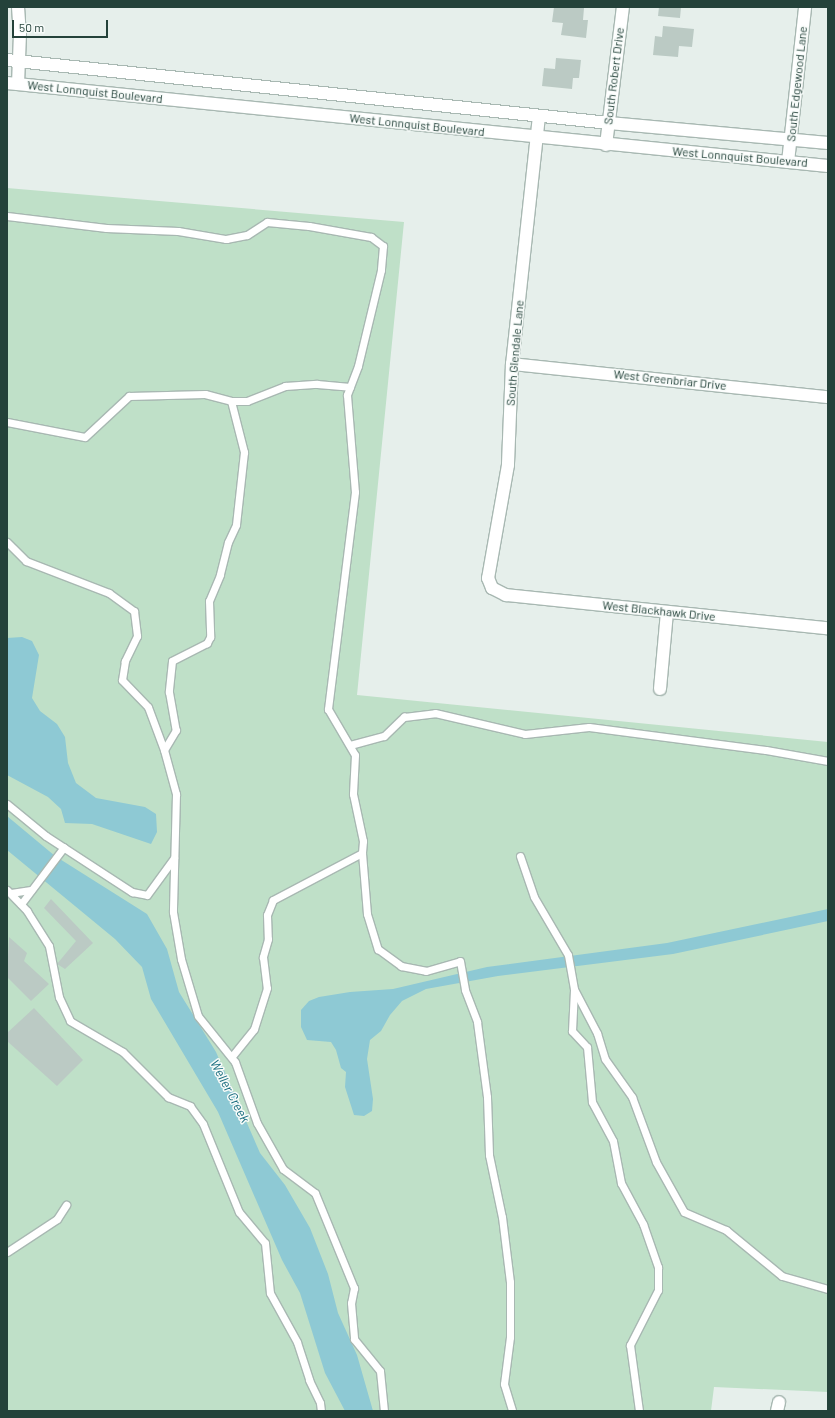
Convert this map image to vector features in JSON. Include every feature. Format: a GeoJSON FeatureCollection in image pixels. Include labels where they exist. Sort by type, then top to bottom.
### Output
{"type":"FeatureCollection","features":[{"type":"Feature","properties":{"kind":"street"},"geometry":{"type":"LineString","coordinates":[[13,83],[19,61],[18,7]]}},
{"type":"Feature","properties":{"kind":"street","name":"South Robert Drive"},"geometry":{"type":"LineString","coordinates":[[606,145],[623,7]]}},
{"type":"Feature","properties":{"kind":"street","name":"South Edgewood Lane"},"geometry":{"type":"LineString","coordinates":[[788,162],[805,7]]}},
{"type":"Feature","properties":{"kind":"street","name":"West Lonnquist Boulevard"},"geometry":{"type":"LineString","coordinates":[[7,60],[539,116],[828,143]]}},
{"type":"Feature","properties":{"kind":"street","name":"West Lonnquist Boulevard"},"geometry":{"type":"LineString","coordinates":[[13,83],[537,138],[828,166]]}},
{"type":"Feature","properties":{"kind":"street","name":"South Glendale Lane"},"geometry":{"type":"LineString","coordinates":[[492,588],[488,578],[508,465],[512,364],[539,116]]}},
{"type":"Feature","properties":{"kind":"street","name":"West Greenbriar Drive"},"geometry":{"type":"LineString","coordinates":[[512,364],[828,397]]}},
{"type":"Feature","properties":{"kind":"street","name":"West Blackhawk Drive"},"geometry":{"type":"LineString","coordinates":[[492,588],[506,595],[828,628]]}},
{"type":"Feature","properties":{"kind":"street"},"geometry":{"type":"LineString","coordinates":[[660,689],[667,612]]}},
{"type":"Feature","properties":{"kind":"lane"},"geometry":{"type":"LineString","coordinates":[[7,216],[106,228],[178,231],[226,239],[247,235],[267,222],[309,226],[371,237],[383,246],[381,270],[347,395],[355,492],[328,709],[355,755],[353,794],[363,841],[362,853],[367,914],[378,949],[401,966],[426,971],[460,961],[465,990],[477,1022],[483,1052],[487,1097],[489,1155],[502,1217],[510,1282],[510,1337],[504,1384],[512,1411]]}},
{"type":"Feature","properties":{"kind":"lane"},"geometry":{"type":"LineString","coordinates":[[7,422],[85,437],[129,396],[205,394],[231,401],[247,401],[285,386],[317,384],[350,387]]}},
{"type":"Feature","properties":{"kind":"lane"},"geometry":{"type":"LineString","coordinates":[[164,750],[176,730],[169,692],[172,661],[207,643],[210,637],[208,601],[220,575],[228,542],[236,525],[244,452],[231,401]]}},
{"type":"Feature","properties":{"kind":"lane"},"geometry":{"type":"LineString","coordinates":[[7,542],[26,561],[109,593],[134,611],[138,636],[125,661],[122,680],[148,707],[164,750],[176,794],[173,912],[181,959],[198,1016],[232,1056],[257,1123],[283,1169],[315,1193],[354,1288],[350,1303],[354,1339],[380,1372],[384,1411]]}},
{"type":"Feature","properties":{"kind":"lane"},"geometry":{"type":"LineString","coordinates":[[350,746],[384,736],[404,717],[435,714],[525,734],[590,727],[766,750],[828,761]]}},
{"type":"Feature","properties":{"kind":"lane"},"geometry":{"type":"LineString","coordinates":[[7,804],[64,847],[132,892],[147,895],[175,856]]}},
{"type":"Feature","properties":{"kind":"lane"},"geometry":{"type":"LineString","coordinates":[[21,904],[64,847]]}},
{"type":"Feature","properties":{"kind":"lane"},"geometry":{"type":"LineString","coordinates":[[232,1056],[254,1029],[267,988],[263,957],[268,939],[267,915],[273,900],[362,853]]}},
{"type":"Feature","properties":{"kind":"lane"},"geometry":{"type":"LineString","coordinates":[[520,856],[534,897],[568,955],[574,990],[572,1031],[587,1047],[592,1102],[613,1141],[621,1183],[643,1224],[658,1267],[658,1290],[630,1345],[639,1411]]}},
{"type":"Feature","properties":{"kind":"lane"},"geometry":{"type":"LineString","coordinates":[[9,892],[33,887]]}},
{"type":"Feature","properties":{"kind":"lane"},"geometry":{"type":"LineString","coordinates":[[9,892],[21,904],[49,946],[59,997],[70,1021],[123,1052],[168,1097],[190,1106],[203,1124],[239,1212],[264,1243],[270,1293],[297,1342],[309,1380],[320,1403],[321,1411]]}},
{"type":"Feature","properties":{"kind":"lane"},"geometry":{"type":"LineString","coordinates":[[574,990],[597,1033],[605,1059],[632,1097],[656,1162],[684,1212],[726,1230],[782,1276],[828,1289]]}},
{"type":"Feature","properties":{"kind":"lane"},"geometry":{"type":"LineString","coordinates":[[7,1252],[57,1219],[66,1206]]}},
{"type":"Feature","properties":{"kind":"green space"},"geometry":{"type":"Polygon","coordinates":[[[7,188],[404,222],[357,695],[828,742],[828,1392],[714,1387],[711,1411],[7,1411],[7,188]]]}},
{"type":"Feature","properties":{"kind":"water"},"geometry":{"type":"Polygon","coordinates":[[[22,637],[32,641],[39,655],[32,698],[40,711],[57,724],[65,737],[68,763],[76,783],[96,798],[145,807],[156,814],[157,832],[151,844],[92,824],[65,823],[61,809],[48,797],[7,775],[7,638],[22,637]]]}},
{"type":"Feature","properties":{"kind":"water","name":"Weller Creek"},"geometry":{"type":"Polygon","coordinates":[[[7,816],[55,856],[147,914],[167,949],[179,992],[216,1052],[260,1153],[285,1185],[310,1228],[328,1274],[338,1313],[357,1355],[373,1411],[345,1411],[325,1373],[300,1293],[282,1260],[218,1112],[151,999],[142,967],[115,939],[7,850],[7,816]]]}},
{"type":"Feature","properties":{"kind":"water"},"geometry":{"type":"Polygon","coordinates":[[[828,909],[828,921],[673,954],[498,976],[426,989],[402,1001],[390,1015],[381,1031],[370,1040],[367,1059],[373,1099],[372,1111],[364,1116],[354,1115],[345,1087],[346,1072],[341,1068],[336,1050],[331,1042],[307,1040],[301,1027],[301,1010],[309,1001],[319,997],[350,992],[393,989],[487,967],[667,943],[828,909]]]}},
{"type":"Feature","properties":{"kind":"building"},"geometry":{"type":"Polygon","coordinates":[[[554,7],[584,8],[583,20],[588,20],[586,38],[561,35],[563,23],[552,22],[554,7]]]}},
{"type":"Feature","properties":{"kind":"building"},"geometry":{"type":"Polygon","coordinates":[[[659,7],[681,7],[680,18],[658,16],[659,7]]]}},
{"type":"Feature","properties":{"kind":"building"},"geometry":{"type":"Polygon","coordinates":[[[663,26],[694,29],[692,47],[679,46],[678,57],[653,55],[655,36],[662,37],[663,26]]]}},
{"type":"Feature","properties":{"kind":"building"},"geometry":{"type":"Polygon","coordinates":[[[556,58],[581,60],[579,78],[573,78],[572,89],[542,86],[544,68],[555,69],[556,58]]]}},
{"type":"Feature","properties":{"kind":"building"},"geometry":{"type":"Polygon","coordinates":[[[51,899],[93,943],[65,969],[57,964],[76,941],[44,908],[51,899]]]}},
{"type":"Feature","properties":{"kind":"building"},"geometry":{"type":"Polygon","coordinates":[[[9,937],[27,953],[24,961],[49,984],[31,1001],[7,977],[9,937]]]}},
{"type":"Feature","properties":{"kind":"building"},"geometry":{"type":"Polygon","coordinates":[[[34,1008],[83,1060],[57,1086],[7,1041],[7,1033],[34,1008]]]}}]}
